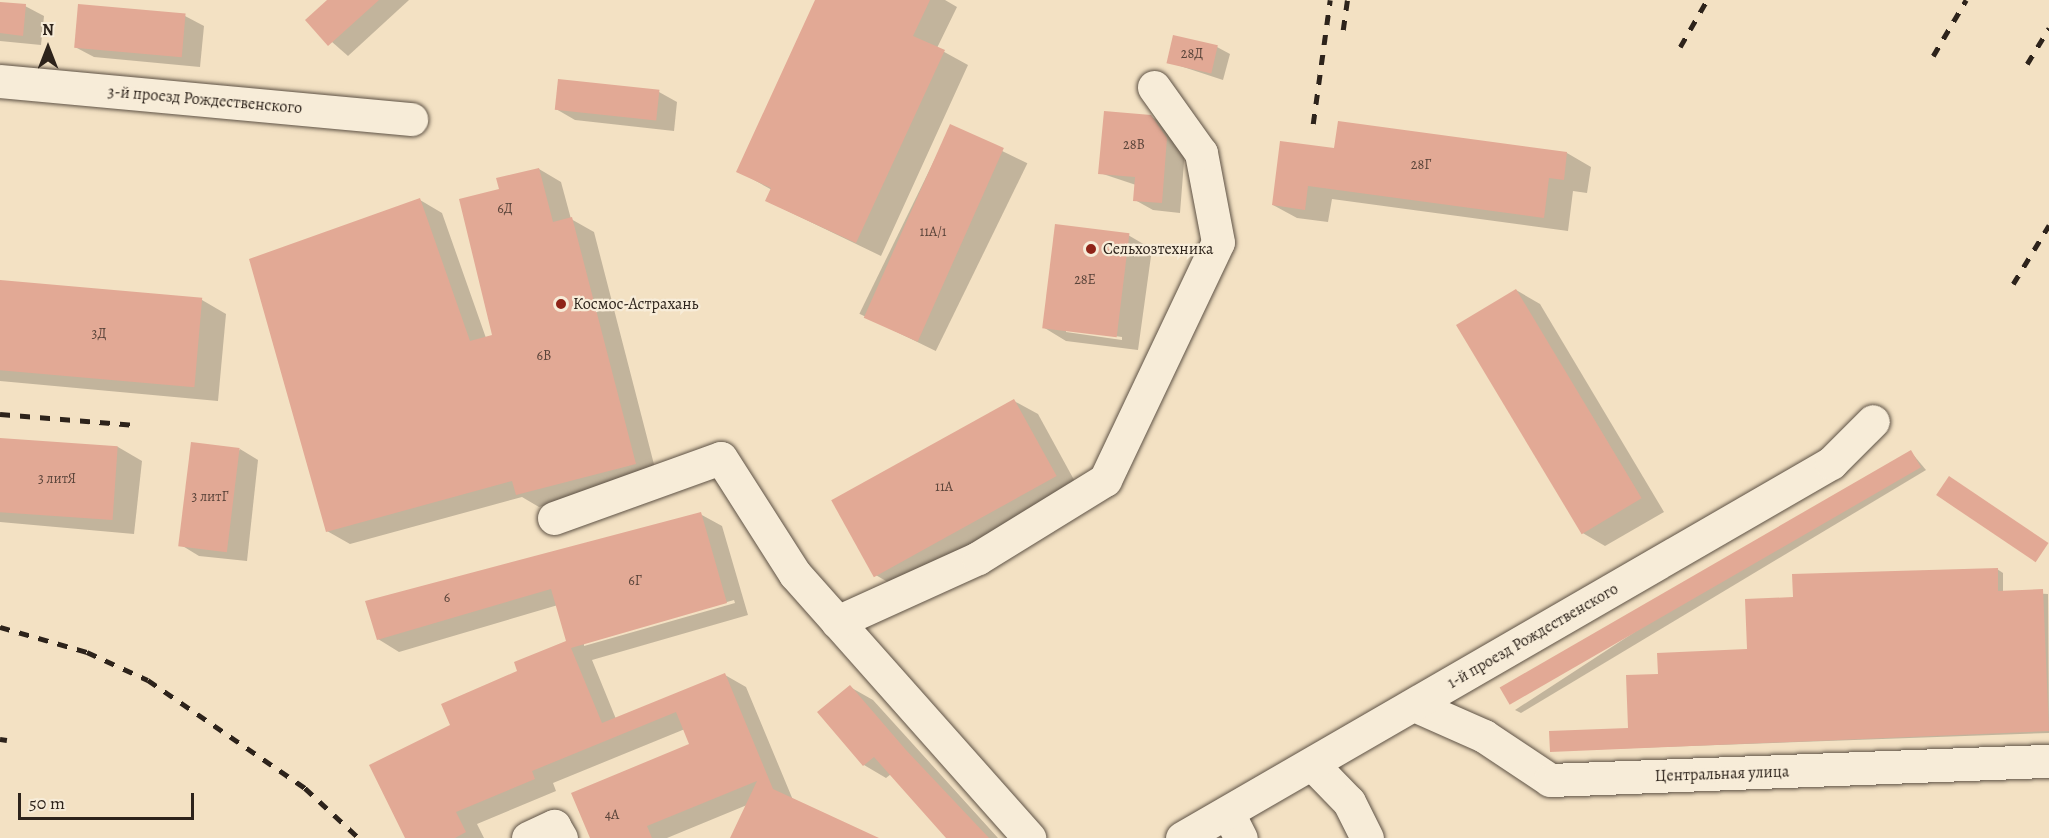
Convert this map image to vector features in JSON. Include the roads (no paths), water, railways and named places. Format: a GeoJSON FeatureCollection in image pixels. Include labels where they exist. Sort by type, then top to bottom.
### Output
{"type":"FeatureCollection","features":[{"type":"Feature","properties":{"kind":"street","name":"3-й проезд Рождественского"},"geometry":{"type":"LineString","coordinates":[[0,81],[411,119]]}},
{"type":"Feature","properties":{"kind":"street"},"geometry":{"type":"LineString","coordinates":[[837,622],[978,558],[1105,480],[1218,242],[1201,153],[1155,87]]}},
{"type":"Feature","properties":{"kind":"street","name":"1-й проезд Рождественского"},"geometry":{"type":"LineString","coordinates":[[1182,838],[1235,826],[1312,764],[1831,464],[1873,421]]}},
{"type":"Feature","properties":{"kind":"street"},"geometry":{"type":"LineString","coordinates":[[554,518],[721,458],[795,574],[1029,838]]}},
{"type":"Feature","properties":{"kind":"street","name":"Центральная улица"},"geometry":{"type":"LineString","coordinates":[[1414,705],[1484,736],[1550,780],[2049,761]]}},
{"type":"Feature","properties":{"kind":"street"},"geometry":{"type":"LineString","coordinates":[[1312,764],[1349,802],[1366,838]]}},
{"type":"Feature","properties":{"kind":"street"},"geometry":{"type":"LineString","coordinates":[[528,838],[554,826],[561,838]]}},
{"type":"Feature","properties":{"kind":"railway"},"geometry":{"type":"LineString","coordinates":[[1313,124],[1330,0]]}},
{"type":"Feature","properties":{"kind":"railway"},"geometry":{"type":"LineString","coordinates":[[1343,30],[1347,0]]}},
{"type":"Feature","properties":{"kind":"railway"},"geometry":{"type":"LineString","coordinates":[[1680,47],[1707,0]]}},
{"type":"Feature","properties":{"kind":"railway"},"geometry":{"type":"LineString","coordinates":[[1933,56],[1966,0]]}},
{"type":"Feature","properties":{"kind":"railway"},"geometry":{"type":"LineString","coordinates":[[2027,64],[2049,28]]}},
{"type":"Feature","properties":{"kind":"railway"},"geometry":{"type":"LineString","coordinates":[[2013,284],[2049,225]]}},
{"type":"Feature","properties":{"kind":"railway"},"geometry":{"type":"LineString","coordinates":[[0,414],[136,425]]}},
{"type":"Feature","properties":{"kind":"railway"},"geometry":{"type":"LineString","coordinates":[[0,627],[87,652],[148,680],[305,788],[359,838]]}},
{"type":"Feature","properties":{"kind":"railway"},"geometry":{"type":"LineString","coordinates":[[0,739],[7,740]]}},
{"type":"Feature","properties":{"kind":"place","name":"Сельхозтехника"},"geometry":{"type":"Point","coordinates":[1091,249]}},
{"type":"Feature","properties":{"kind":"place","name":"Космос-Астрахань"},"geometry":{"type":"Point","coordinates":[561,304]}}]}
